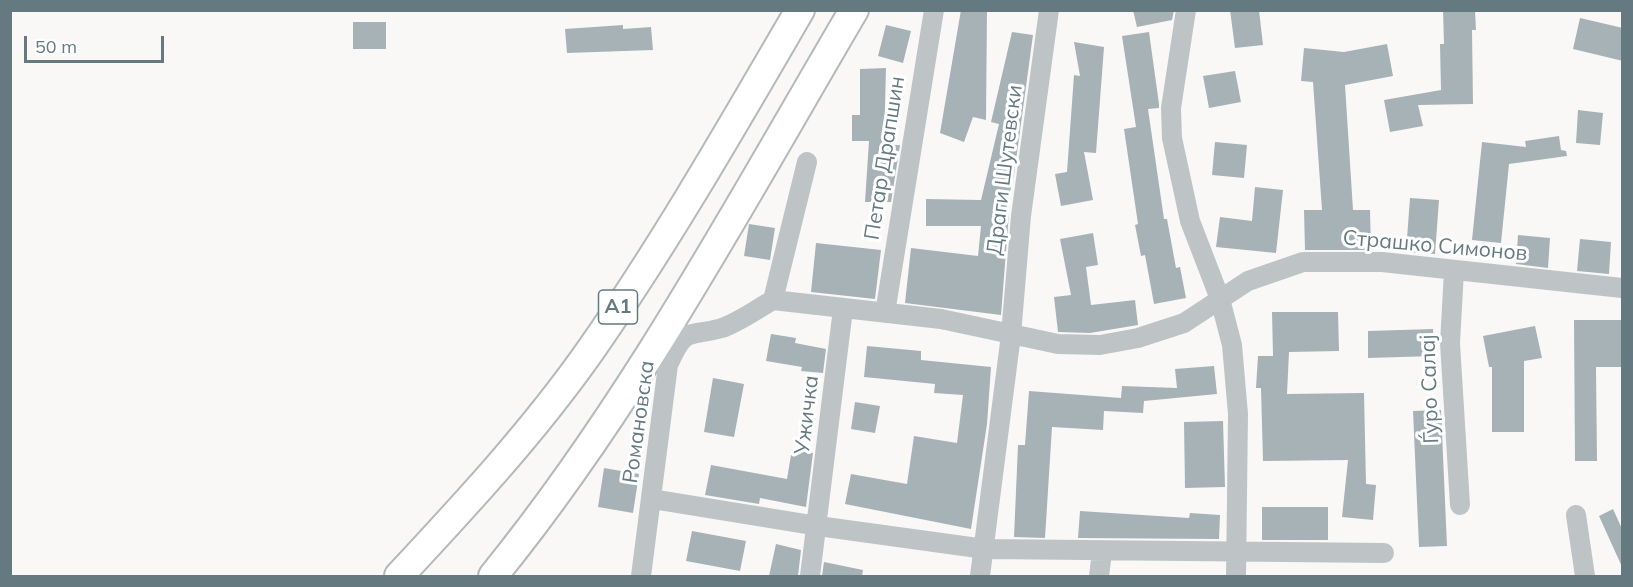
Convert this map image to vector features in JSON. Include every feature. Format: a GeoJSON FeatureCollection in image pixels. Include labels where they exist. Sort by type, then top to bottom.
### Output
{"type":"FeatureCollection","features":[{"type":"Feature","properties":{"kind":"highway","name":"A1"},"geometry":{"type":"LineString","coordinates":[[399,576],[499,468],[589,351],[695,190],[800,10]]}},
{"type":"Feature","properties":{"kind":"highway","name":"A1"},"geometry":{"type":"LineString","coordinates":[[493,576],[534,526],[618,403],[723,234],[854,10]]}},
{"type":"Feature","properties":{"kind":"street","name":"Петар Драпшин"},"geometry":{"type":"LineString","coordinates":[[885,313],[934,10]]}},
{"type":"Feature","properties":{"kind":"street","name":"Драги Шутевски"},"geometry":{"type":"LineString","coordinates":[[980,576],[1011,335],[1021,216],[1049,10]]}},
{"type":"Feature","properties":{"kind":"street"},"geometry":{"type":"LineString","coordinates":[[1186,10],[1171,108],[1172,138],[1190,221],[1220,299],[1232,345],[1238,414],[1236,576]]}},
{"type":"Feature","properties":{"kind":"street"},"geometry":{"type":"LineString","coordinates":[[773,300],[807,162]]}},
{"type":"Feature","properties":{"kind":"street","name":"Страшко Симонов"},"geometry":{"type":"LineString","coordinates":[[773,300],[941,319],[1058,344],[1100,345],[1138,338],[1184,323],[1248,281],[1303,262],[1382,262],[1623,288]]}},
{"type":"Feature","properties":{"kind":"street","name":"Ѓуро Салај"},"geometry":{"type":"LineString","coordinates":[[1454,271],[1450,343],[1460,505]]}},
{"type":"Feature","properties":{"kind":"street","name":"Романовска"},"geometry":{"type":"LineString","coordinates":[[641,576],[668,365],[677,344],[692,332],[723,328],[773,300]]}},
{"type":"Feature","properties":{"kind":"street","name":"Ужичка"},"geometry":{"type":"LineString","coordinates":[[810,576],[818,526],[843,309]]}},
{"type":"Feature","properties":{"kind":"street"},"geometry":{"type":"LineString","coordinates":[[652,499],[818,526],[985,549],[1102,552],[1383,553]]}},
{"type":"Feature","properties":{"kind":"street"},"geometry":{"type":"LineString","coordinates":[[1575,515],[1585,576]]}},
{"type":"Feature","properties":{"kind":"street"},"geometry":{"type":"LineString","coordinates":[[1099,576],[1102,552]]}},
{"type":"Feature","properties":{"kind":"building"},"geometry":{"type":"Polygon","coordinates":[[[961,10],[987,10],[986,120],[973,117],[964,142],[940,133],[961,10]]]}},
{"type":"Feature","properties":{"kind":"building"},"geometry":{"type":"Polygon","coordinates":[[[1133,10],[1174,10],[1172,20],[1137,27],[1133,10]]]}},
{"type":"Feature","properties":{"kind":"building"},"geometry":{"type":"Polygon","coordinates":[[[1230,10],[1259,10],[1263,45],[1235,48],[1230,10]]]}},
{"type":"Feature","properties":{"kind":"building"},"geometry":{"type":"Polygon","coordinates":[[[1443,10],[1475,10],[1476,30],[1472,30],[1473,104],[1418,105],[1423,126],[1390,132],[1384,100],[1441,90],[1440,44],[1444,44],[1443,10]]]}},
{"type":"Feature","properties":{"kind":"building"},"geometry":{"type":"Polygon","coordinates":[[[1580,18],[1623,28],[1623,61],[1573,49],[1580,18]]]}},
{"type":"Feature","properties":{"kind":"building"},"geometry":{"type":"Polygon","coordinates":[[[353,22],[386,22],[386,49],[353,49],[353,22]]]}},
{"type":"Feature","properties":{"kind":"building"},"geometry":{"type":"Polygon","coordinates":[[[623,25],[623,29],[651,27],[653,50],[567,53],[565,29],[623,25]]]}},
{"type":"Feature","properties":{"kind":"building"},"geometry":{"type":"Polygon","coordinates":[[[886,25],[911,31],[903,63],[878,56],[886,25]]]}},
{"type":"Feature","properties":{"kind":"building"},"geometry":{"type":"Polygon","coordinates":[[[1012,32],[1033,35],[1014,175],[1005,213],[1009,213],[1001,315],[905,303],[911,248],[978,256],[981,226],[926,226],[926,199],[981,200],[999,124],[991,122],[1012,32]]]}},
{"type":"Feature","properties":{"kind":"building"},"geometry":{"type":"Polygon","coordinates":[[[1149,32],[1159,108],[1148,109],[1164,219],[1167,219],[1176,268],[1180,267],[1186,298],[1154,304],[1145,255],[1141,256],[1135,225],[1138,224],[1124,129],[1136,127],[1122,36],[1149,32]]]}},
{"type":"Feature","properties":{"kind":"building"},"geometry":{"type":"Polygon","coordinates":[[[1074,42],[1104,47],[1096,153],[1084,152],[1093,200],[1061,206],[1055,174],[1067,172],[1074,75],[1080,76],[1074,42]]]}},
{"type":"Feature","properties":{"kind":"building"},"geometry":{"type":"Polygon","coordinates":[[[1387,44],[1393,76],[1345,85],[1353,210],[1370,210],[1371,250],[1305,250],[1304,210],[1322,210],[1313,82],[1301,81],[1304,48],[1344,52],[1387,44]]]}},
{"type":"Feature","properties":{"kind":"building"},"geometry":{"type":"Polygon","coordinates":[[[886,68],[884,145],[900,145],[891,202],[865,202],[869,141],[852,141],[852,115],[860,115],[860,69],[886,68]]]}},
{"type":"Feature","properties":{"kind":"building"},"geometry":{"type":"Polygon","coordinates":[[[1235,71],[1241,102],[1209,108],[1203,76],[1235,71]]]}},
{"type":"Feature","properties":{"kind":"building"},"geometry":{"type":"Polygon","coordinates":[[[1578,110],[1603,113],[1600,145],[1576,143],[1578,110]]]}},
{"type":"Feature","properties":{"kind":"building"},"geometry":{"type":"Polygon","coordinates":[[[1559,136],[1561,150],[1566,151],[1567,156],[1509,164],[1501,243],[1472,240],[1482,142],[1526,147],[1525,141],[1559,136]]]}},
{"type":"Feature","properties":{"kind":"building"},"geometry":{"type":"Polygon","coordinates":[[[1215,142],[1247,145],[1244,178],[1212,175],[1215,142]]]}},
{"type":"Feature","properties":{"kind":"building"},"geometry":{"type":"Polygon","coordinates":[[[1255,187],[1283,190],[1276,253],[1216,247],[1220,217],[1252,221],[1255,187]]]}},
{"type":"Feature","properties":{"kind":"building"},"geometry":{"type":"Polygon","coordinates":[[[1410,198],[1439,200],[1435,254],[1406,252],[1410,198]]]}},
{"type":"Feature","properties":{"kind":"building"},"geometry":{"type":"Polygon","coordinates":[[[749,224],[775,228],[770,260],[744,256],[749,224]]]}},
{"type":"Feature","properties":{"kind":"building"},"geometry":{"type":"Polygon","coordinates":[[[1093,233],[1098,265],[1086,267],[1091,305],[1135,300],[1138,325],[1090,333],[1058,332],[1054,297],[1071,295],[1060,239],[1093,233]]]}},
{"type":"Feature","properties":{"kind":"building"},"geometry":{"type":"Polygon","coordinates":[[[1518,235],[1550,238],[1548,268],[1516,264],[1518,235]]]}},
{"type":"Feature","properties":{"kind":"building"},"geometry":{"type":"Polygon","coordinates":[[[1580,239],[1611,242],[1609,274],[1577,271],[1580,239]]]}},
{"type":"Feature","properties":{"kind":"building"},"geometry":{"type":"Polygon","coordinates":[[[816,243],[881,250],[875,299],[811,292],[816,243]]]}},
{"type":"Feature","properties":{"kind":"building"},"geometry":{"type":"Polygon","coordinates":[[[1272,312],[1338,312],[1339,351],[1289,352],[1287,394],[1364,393],[1366,484],[1376,485],[1373,520],[1342,517],[1348,460],[1263,461],[1261,388],[1256,388],[1258,356],[1273,356],[1272,312]]]}},
{"type":"Feature","properties":{"kind":"building"},"geometry":{"type":"Polygon","coordinates":[[[1574,320],[1623,320],[1623,367],[1596,367],[1597,461],[1575,461],[1574,320]]]}},
{"type":"Feature","properties":{"kind":"building"},"geometry":{"type":"Polygon","coordinates":[[[1535,326],[1542,358],[1524,361],[1524,432],[1492,432],[1492,367],[1489,367],[1483,336],[1535,326]]]}},
{"type":"Feature","properties":{"kind":"building"},"geometry":{"type":"Polygon","coordinates":[[[1433,329],[1434,356],[1368,358],[1368,331],[1433,329]]]}},
{"type":"Feature","properties":{"kind":"building"},"geometry":{"type":"Polygon","coordinates":[[[771,334],[796,338],[795,343],[826,349],[823,373],[801,371],[802,367],[766,361],[771,334]]]}},
{"type":"Feature","properties":{"kind":"building"},"geometry":{"type":"Polygon","coordinates":[[[867,346],[921,351],[921,360],[991,367],[987,424],[971,529],[845,504],[851,474],[907,484],[914,436],[957,443],[963,395],[934,393],[935,384],[864,377],[867,346]]]}},
{"type":"Feature","properties":{"kind":"building"},"geometry":{"type":"Polygon","coordinates":[[[1214,366],[1217,394],[1144,401],[1143,413],[1104,411],[1103,430],[1052,427],[1045,538],[1014,537],[1018,445],[1025,445],[1029,391],[1121,398],[1122,386],[1177,388],[1175,369],[1214,366]]]}},
{"type":"Feature","properties":{"kind":"building"},"geometry":{"type":"Polygon","coordinates":[[[713,378],[744,384],[734,437],[704,432],[713,378]]]}},
{"type":"Feature","properties":{"kind":"building"},"geometry":{"type":"Polygon","coordinates":[[[855,402],[880,406],[875,433],[851,429],[855,402]]]}},
{"type":"Feature","properties":{"kind":"building"},"geometry":{"type":"Polygon","coordinates":[[[1441,410],[1447,546],[1419,547],[1413,411],[1441,410]]]}},
{"type":"Feature","properties":{"kind":"building"},"geometry":{"type":"Polygon","coordinates":[[[1223,421],[1225,487],[1185,488],[1184,422],[1223,421]]]}},
{"type":"Feature","properties":{"kind":"building"},"geometry":{"type":"Polygon","coordinates":[[[792,449],[813,453],[806,507],[760,498],[759,504],[705,495],[711,465],[787,479],[792,449]]]}},
{"type":"Feature","properties":{"kind":"building"},"geometry":{"type":"Polygon","coordinates":[[[604,468],[639,474],[633,513],[598,507],[604,468]]]}},
{"type":"Feature","properties":{"kind":"building"},"geometry":{"type":"Polygon","coordinates":[[[1262,507],[1328,507],[1328,540],[1262,540],[1262,507]]]}},
{"type":"Feature","properties":{"kind":"building"},"geometry":{"type":"Polygon","coordinates":[[[1613,509],[1623,531],[1623,569],[1599,516],[1613,509]]]}},
{"type":"Feature","properties":{"kind":"building"},"geometry":{"type":"Polygon","coordinates":[[[1080,511],[1189,518],[1190,513],[1220,515],[1219,539],[1078,538],[1080,511]]]}},
{"type":"Feature","properties":{"kind":"building"},"geometry":{"type":"Polygon","coordinates":[[[692,531],[746,541],[740,571],[686,561],[692,531]]]}},
{"type":"Feature","properties":{"kind":"building"},"geometry":{"type":"Polygon","coordinates":[[[776,544],[801,550],[798,576],[769,576],[776,544]]]}},
{"type":"Feature","properties":{"kind":"building"},"geometry":{"type":"Polygon","coordinates":[[[824,562],[863,570],[862,576],[822,576],[824,562]]]}}]}
